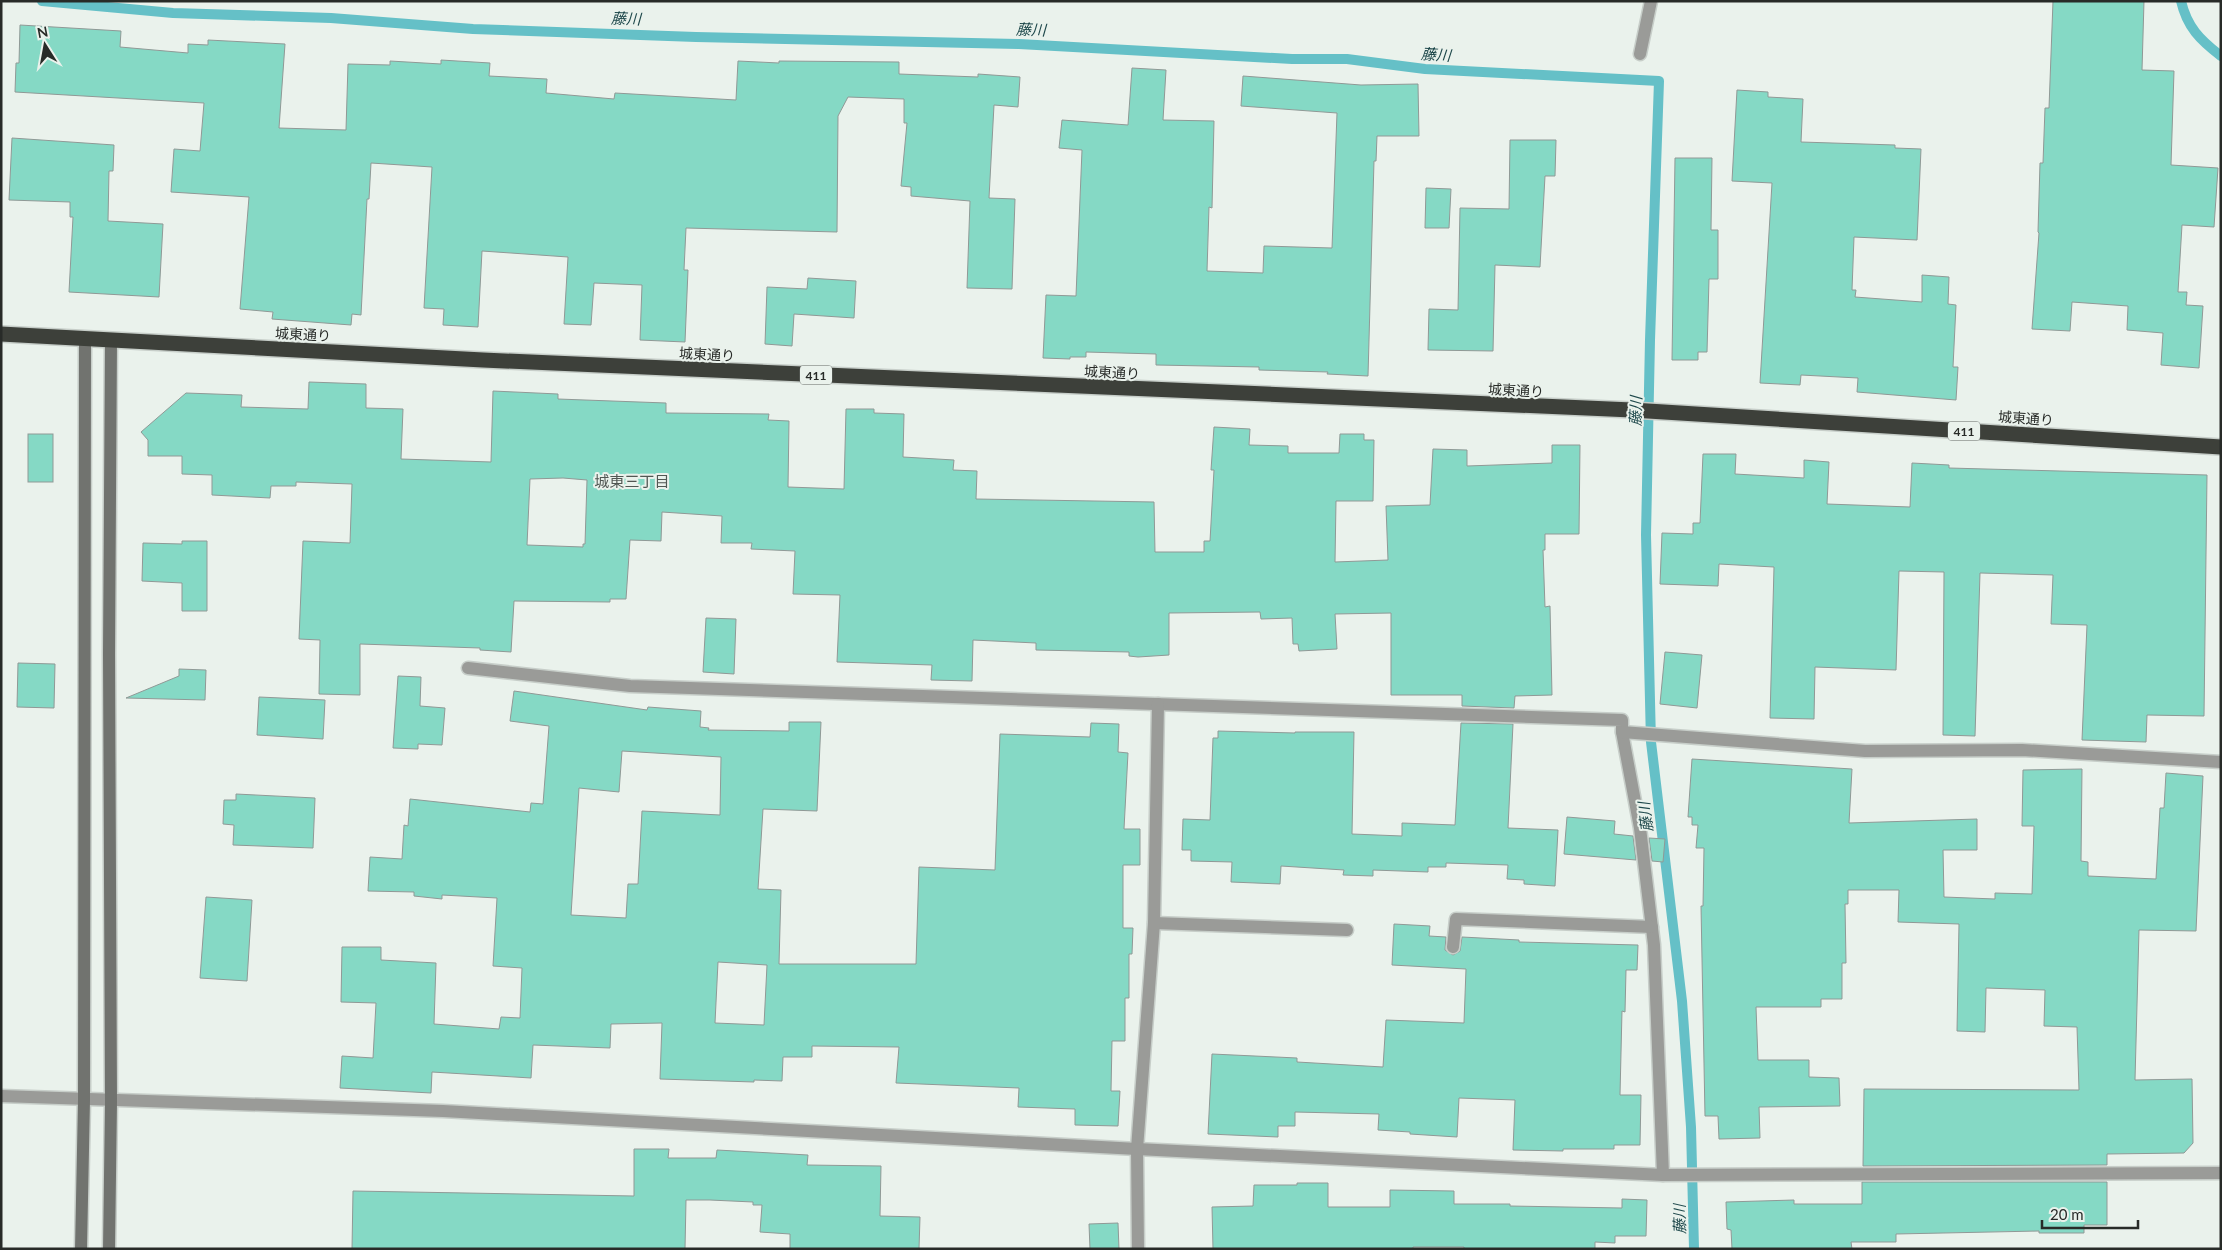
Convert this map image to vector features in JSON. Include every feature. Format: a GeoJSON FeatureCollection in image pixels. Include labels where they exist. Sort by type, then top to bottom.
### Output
{"type":"FeatureCollection","features":[{"type":"Feature","properties":{"kind":"highway","name":"城東通り"},"geometry":{"type":"LineString","coordinates":[[1,334],[492,360],[1632,410],[2221,447]]}},
{"type":"Feature","properties":{"kind":"street"},"geometry":{"type":"LineString","coordinates":[[1640,54],[1651,1]]}},
{"type":"Feature","properties":{"kind":"street"},"geometry":{"type":"LineString","coordinates":[[82,1249],[84,1100],[85,339]]}},
{"type":"Feature","properties":{"kind":"street"},"geometry":{"type":"LineString","coordinates":[[109,1249],[111,1102],[109,654],[111,340]]}},
{"type":"Feature","properties":{"kind":"street"},"geometry":{"type":"LineString","coordinates":[[468,668],[630,686],[1622,720],[1640,828],[1652,927],[1667,1175]]}},
{"type":"Feature","properties":{"kind":"street"},"geometry":{"type":"LineString","coordinates":[[1138,1249],[1137,1149],[1154,923],[1158,704]]}},
{"type":"Feature","properties":{"kind":"street"},"geometry":{"type":"LineString","coordinates":[[1625,733],[1865,752],[2022,750],[2221,762]]}},
{"type":"Feature","properties":{"kind":"street"},"geometry":{"type":"LineString","coordinates":[[1453,947],[1456,919],[1652,927]]}},
{"type":"Feature","properties":{"kind":"street"},"geometry":{"type":"LineString","coordinates":[[1154,923],[1347,930]]}},
{"type":"Feature","properties":{"kind":"street"},"geometry":{"type":"LineString","coordinates":[[1,1096],[111,1102],[443,1111],[1137,1149],[1667,1175],[2221,1173]]}},
{"type":"Feature","properties":{"kind":"building"},"geometry":{"type":"Polygon","coordinates":[[[2053,1],[2144,1],[2142,70],[2174,71],[2171,165],[2218,168],[2214,227],[2182,225],[2178,292],[2187,292],[2186,305],[2203,306],[2199,368],[2161,365],[2163,333],[2127,330],[2128,306],[2072,302],[2070,331],[2032,329],[2039,233],[2040,163],[2043,163],[2045,108],[2049,108],[2053,1]]]}},
{"type":"Feature","properties":{"kind":"building"},"geometry":{"type":"Polygon","coordinates":[[[20,25],[121,31],[120,47],[188,53],[188,44],[208,45],[208,40],[285,44],[279,128],[346,130],[348,64],[390,65],[390,61],[441,64],[441,60],[490,63],[489,76],[547,79],[546,93],[614,99],[615,93],[736,100],[738,61],[779,63],[779,61],[899,62],[899,74],[978,77],[978,74],[1020,77],[1018,107],[994,105],[989,198],[1015,199],[1012,289],[967,288],[970,201],[911,196],[911,187],[901,186],[907,123],[904,123],[904,99],[848,97],[838,116],[837,232],[686,228],[684,270],[688,270],[685,342],[640,340],[642,285],[594,283],[591,325],[564,324],[568,257],[482,251],[478,327],[443,325],[444,309],[424,308],[432,167],[371,163],[369,199],[367,199],[361,315],[352,314],[351,325],[272,319],[273,312],[240,309],[249,197],[171,192],[174,149],[200,151],[204,103],[15,92],[16,63],[19,63],[20,25]]]}},
{"type":"Feature","properties":{"kind":"building"},"geometry":{"type":"Polygon","coordinates":[[[1132,68],[1166,70],[1163,120],[1214,121],[1212,208],[1209,207],[1207,271],[1263,273],[1264,246],[1332,248],[1337,113],[1241,106],[1243,76],[1361,85],[1418,84],[1419,136],[1377,136],[1376,161],[1374,161],[1368,376],[1327,374],[1328,372],[1259,370],[1259,367],[1156,365],[1156,354],[1086,352],[1086,357],[1070,357],[1070,359],[1043,358],[1046,295],[1076,296],[1082,150],[1059,148],[1062,120],[1128,125],[1132,68]]]}},
{"type":"Feature","properties":{"kind":"building"},"geometry":{"type":"Polygon","coordinates":[[[1737,90],[1768,92],[1768,97],[1803,99],[1801,142],[1895,145],[1895,148],[1921,149],[1917,240],[1854,237],[1852,290],[1856,290],[1855,297],[1922,302],[1922,275],[1949,277],[1948,304],[1956,305],[1953,367],[1958,367],[1956,400],[1857,392],[1858,378],[1801,375],[1800,385],[1760,383],[1772,183],[1732,181],[1737,90]]]}},
{"type":"Feature","properties":{"kind":"building"},"geometry":{"type":"Polygon","coordinates":[[[12,138],[114,145],[113,171],[109,171],[108,221],[163,224],[159,297],[69,292],[73,217],[70,217],[70,202],[9,200],[12,138]]]}},
{"type":"Feature","properties":{"kind":"building"},"geometry":{"type":"Polygon","coordinates":[[[1510,140],[1556,140],[1555,176],[1545,176],[1540,267],[1495,265],[1493,351],[1428,350],[1429,309],[1458,310],[1460,208],[1509,209],[1510,140]]]}},
{"type":"Feature","properties":{"kind":"building"},"geometry":{"type":"Polygon","coordinates":[[[1675,158],[1712,158],[1711,230],[1718,230],[1718,279],[1709,279],[1707,352],[1698,352],[1698,360],[1672,360],[1675,158]]]}},
{"type":"Feature","properties":{"kind":"building"},"geometry":{"type":"Polygon","coordinates":[[[1426,188],[1451,189],[1449,228],[1425,228],[1426,188]]]}},
{"type":"Feature","properties":{"kind":"building"},"geometry":{"type":"Polygon","coordinates":[[[808,278],[856,281],[854,318],[794,314],[792,346],[765,344],[767,287],[807,289],[808,278]]]}},
{"type":"Feature","properties":{"kind":"building"},"geometry":{"type":"Polygon","coordinates":[[[309,382],[366,384],[366,408],[403,409],[401,459],[491,462],[493,391],[558,394],[558,399],[666,403],[666,413],[769,414],[768,420],[789,421],[788,487],[844,489],[846,409],[874,409],[874,413],[904,414],[903,457],[954,460],[953,470],[977,471],[976,499],[1154,502],[1155,552],[1204,552],[1204,541],[1210,541],[1214,470],[1211,470],[1214,427],[1250,429],[1249,445],[1288,446],[1288,453],[1339,453],[1340,434],[1364,434],[1364,440],[1374,440],[1373,501],[1336,501],[1335,562],[1388,560],[1386,506],[1430,505],[1433,449],[1467,450],[1467,466],[1552,463],[1552,445],[1580,445],[1579,534],[1545,534],[1545,550],[1543,550],[1545,607],[1550,606],[1552,695],[1515,696],[1514,708],[1462,706],[1462,695],[1391,695],[1391,613],[1335,614],[1337,649],[1299,651],[1298,644],[1293,644],[1292,618],[1261,619],[1260,612],[1169,613],[1169,655],[1138,657],[1129,656],[1129,652],[1036,650],[1036,643],[973,640],[972,681],[931,680],[932,665],[837,662],[840,595],[793,594],[795,551],[751,549],[752,543],[721,543],[722,516],[662,512],[661,541],[630,540],[626,599],[610,599],[610,602],[514,601],[511,652],[480,650],[480,648],[360,644],[360,695],[319,694],[320,640],[299,639],[303,541],[350,543],[352,484],[296,482],[296,486],[271,486],[270,498],[212,495],[212,475],[182,474],[182,456],[148,456],[148,440],[141,432],[186,393],[242,395],[241,407],[308,409],[309,382]],[[563,478],[530,479],[527,545],[583,547],[583,544],[585,544],[587,480],[563,478]]]}},
{"type":"Feature","properties":{"kind":"building"},"geometry":{"type":"Polygon","coordinates":[[[28,434],[53,434],[53,482],[28,482],[28,434]]]}},
{"type":"Feature","properties":{"kind":"building"},"geometry":{"type":"Polygon","coordinates":[[[1703,454],[1736,454],[1735,474],[1804,478],[1804,460],[1829,462],[1827,504],[1910,507],[1912,463],[1949,465],[1949,468],[2207,475],[2204,716],[2147,715],[2146,742],[2082,740],[2087,625],[2051,624],[2053,575],[1980,573],[1975,736],[1943,735],[1944,572],[1899,571],[1896,670],[1815,667],[1814,719],[1770,718],[1774,567],[1719,564],[1718,586],[1660,584],[1662,533],[1693,534],[1693,523],[1700,523],[1703,454]]]}},
{"type":"Feature","properties":{"kind":"building"},"geometry":{"type":"Polygon","coordinates":[[[182,541],[207,541],[207,611],[182,611],[182,583],[142,581],[143,543],[182,544],[182,541]]]}},
{"type":"Feature","properties":{"kind":"building"},"geometry":{"type":"Polygon","coordinates":[[[706,618],[736,619],[734,674],[703,672],[706,618]]]}},
{"type":"Feature","properties":{"kind":"building"},"geometry":{"type":"Polygon","coordinates":[[[1665,652],[1702,655],[1697,708],[1660,704],[1665,652]]]}},
{"type":"Feature","properties":{"kind":"building"},"geometry":{"type":"Polygon","coordinates":[[[18,663],[55,664],[54,708],[17,707],[18,663]]]}},
{"type":"Feature","properties":{"kind":"building"},"geometry":{"type":"Polygon","coordinates":[[[179,669],[206,670],[205,700],[126,698],[179,676],[179,669]]]}},
{"type":"Feature","properties":{"kind":"building"},"geometry":{"type":"Polygon","coordinates":[[[398,676],[421,677],[420,706],[445,708],[442,745],[418,744],[418,749],[393,748],[398,676]]]}},
{"type":"Feature","properties":{"kind":"building"},"geometry":{"type":"Polygon","coordinates":[[[514,691],[647,710],[648,707],[701,711],[700,727],[709,728],[708,730],[789,731],[789,722],[821,722],[817,811],[763,809],[758,889],[781,890],[779,964],[916,964],[919,867],[995,870],[1000,734],[1090,737],[1091,723],[1119,724],[1118,752],[1128,753],[1124,829],[1140,829],[1140,865],[1123,865],[1123,928],[1133,928],[1132,954],[1129,954],[1129,998],[1125,998],[1125,1041],[1112,1041],[1111,1091],[1120,1091],[1118,1126],[1075,1125],[1075,1109],[1018,1107],[1019,1088],[896,1083],[899,1047],[812,1046],[812,1057],[783,1057],[782,1081],[660,1079],[662,1023],[611,1024],[610,1048],[533,1045],[531,1078],[432,1072],[431,1093],[340,1088],[342,1056],[373,1058],[376,1003],[341,1002],[342,947],[381,947],[381,960],[436,963],[434,1024],[499,1029],[501,1017],[520,1018],[522,968],[493,966],[497,898],[442,895],[442,899],[414,896],[414,892],[368,891],[370,857],[402,859],[404,825],[408,826],[410,799],[530,812],[531,803],[543,804],[549,726],[510,721],[514,691]],[[622,751],[619,792],[579,788],[571,915],[626,918],[628,884],[638,884],[642,811],[720,815],[721,757],[622,751]],[[718,962],[715,1023],[764,1025],[767,965],[718,962]]]}},
{"type":"Feature","properties":{"kind":"building"},"geometry":{"type":"Polygon","coordinates":[[[259,697],[325,700],[323,739],[257,735],[259,697]]]}},
{"type":"Feature","properties":{"kind":"building"},"geometry":{"type":"Polygon","coordinates":[[[1461,723],[1513,724],[1508,828],[1558,830],[1555,886],[1524,884],[1524,880],[1507,879],[1508,865],[1446,863],[1446,867],[1428,867],[1428,872],[1373,870],[1373,876],[1343,875],[1344,870],[1281,866],[1280,884],[1231,882],[1232,862],[1191,861],[1191,850],[1182,850],[1183,819],[1210,820],[1213,738],[1218,738],[1218,731],[1354,732],[1352,834],[1402,836],[1402,823],[1455,825],[1461,723]]]}},
{"type":"Feature","properties":{"kind":"building"},"geometry":{"type":"Polygon","coordinates":[[[1692,759],[1852,769],[1849,823],[1977,819],[1977,850],[1943,850],[1944,897],[1995,899],[1995,893],[2032,894],[2034,826],[2022,826],[2023,770],[2082,769],[2081,861],[2088,862],[2088,876],[2156,879],[2160,808],[2164,808],[2166,773],[2203,776],[2196,931],[2139,930],[2135,1080],[2192,1079],[2193,1143],[2184,1153],[2107,1154],[2107,1165],[1863,1166],[1864,1089],[2079,1090],[2077,1027],[2044,1026],[2045,990],[1986,988],[1985,1032],[1957,1031],[1959,924],[1898,922],[1899,890],[1848,890],[1848,904],[1845,904],[1846,963],[1842,963],[1842,999],[1821,999],[1821,1007],[1756,1007],[1758,1060],[1809,1060],[1809,1077],[1839,1078],[1840,1106],[1759,1107],[1760,1138],[1719,1139],[1718,1116],[1705,1116],[1701,906],[1703,906],[1704,848],[1696,848],[1698,825],[1692,825],[1692,817],[1688,817],[1692,759]]]}},
{"type":"Feature","properties":{"kind":"building"},"geometry":{"type":"Polygon","coordinates":[[[236,794],[315,798],[313,848],[233,845],[234,825],[223,824],[224,800],[236,800],[236,794]]]}},
{"type":"Feature","properties":{"kind":"building"},"geometry":{"type":"Polygon","coordinates":[[[1567,817],[1615,821],[1614,834],[1633,836],[1636,860],[1564,854],[1567,817]]]}},
{"type":"Feature","properties":{"kind":"building"},"geometry":{"type":"Polygon","coordinates":[[[1649,838],[1665,839],[1663,862],[1652,861],[1649,838]]]}},
{"type":"Feature","properties":{"kind":"building"},"geometry":{"type":"Polygon","coordinates":[[[206,897],[252,900],[247,981],[200,978],[206,897]]]}},
{"type":"Feature","properties":{"kind":"building"},"geometry":{"type":"Polygon","coordinates":[[[1394,924],[1430,926],[1429,936],[1446,937],[1445,950],[1453,955],[1460,951],[1462,937],[1519,940],[1519,942],[1638,945],[1637,970],[1626,970],[1625,1012],[1622,1011],[1620,1095],[1641,1095],[1640,1145],[1614,1145],[1614,1149],[1513,1150],[1515,1100],[1459,1098],[1457,1137],[1378,1130],[1379,1114],[1295,1112],[1295,1126],[1278,1126],[1278,1137],[1208,1134],[1212,1054],[1297,1058],[1297,1062],[1383,1067],[1386,1020],[1464,1023],[1466,969],[1392,965],[1394,924]]]}},
{"type":"Feature","properties":{"kind":"building"},"geometry":{"type":"Polygon","coordinates":[[[634,1149],[669,1149],[668,1158],[716,1158],[717,1150],[808,1155],[807,1165],[881,1166],[880,1216],[920,1217],[919,1249],[790,1249],[790,1234],[760,1232],[762,1205],[753,1205],[753,1202],[686,1200],[685,1249],[352,1249],[353,1191],[634,1196],[634,1149]]]}},
{"type":"Feature","properties":{"kind":"building"},"geometry":{"type":"Polygon","coordinates":[[[1862,1182],[2107,1182],[2107,1225],[2084,1225],[2084,1233],[2039,1233],[2039,1231],[1896,1234],[1896,1242],[1851,1242],[1852,1249],[1732,1249],[1731,1230],[1727,1229],[1726,1202],[1794,1200],[1794,1204],[1862,1204],[1862,1182]]]}},
{"type":"Feature","properties":{"kind":"building"},"geometry":{"type":"Polygon","coordinates":[[[1297,1183],[1328,1183],[1328,1207],[1390,1207],[1390,1190],[1454,1191],[1454,1204],[1622,1208],[1622,1199],[1647,1200],[1646,1236],[1615,1236],[1615,1243],[1595,1242],[1595,1249],[1413,1247],[1413,1249],[1213,1249],[1212,1207],[1253,1206],[1254,1185],[1297,1185],[1297,1183]]]}},
{"type":"Feature","properties":{"kind":"building"},"geometry":{"type":"Polygon","coordinates":[[[1118,1223],[1119,1249],[1090,1249],[1089,1224],[1118,1223]]]}},
{"type":"Feature","properties":{"kind":"waterway","name":"藤川"},"geometry":{"type":"LineString","coordinates":[[42,1],[173,13],[331,18],[473,29],[696,37],[1019,44],[1292,59],[1347,59],[1425,69],[1659,81],[1650,340],[1646,535],[1651,742],[1682,1001],[1691,1127],[1694,1249]]}},
{"type":"Feature","properties":{"kind":"waterway"},"geometry":{"type":"LineString","coordinates":[[2181,1],[2187,18],[2195,32],[2221,56]]}},
{"type":"Feature","properties":{"kind":"district","name":"城東三丁目"},"geometry":{"type":"Point","coordinates":[632,481]}}]}
